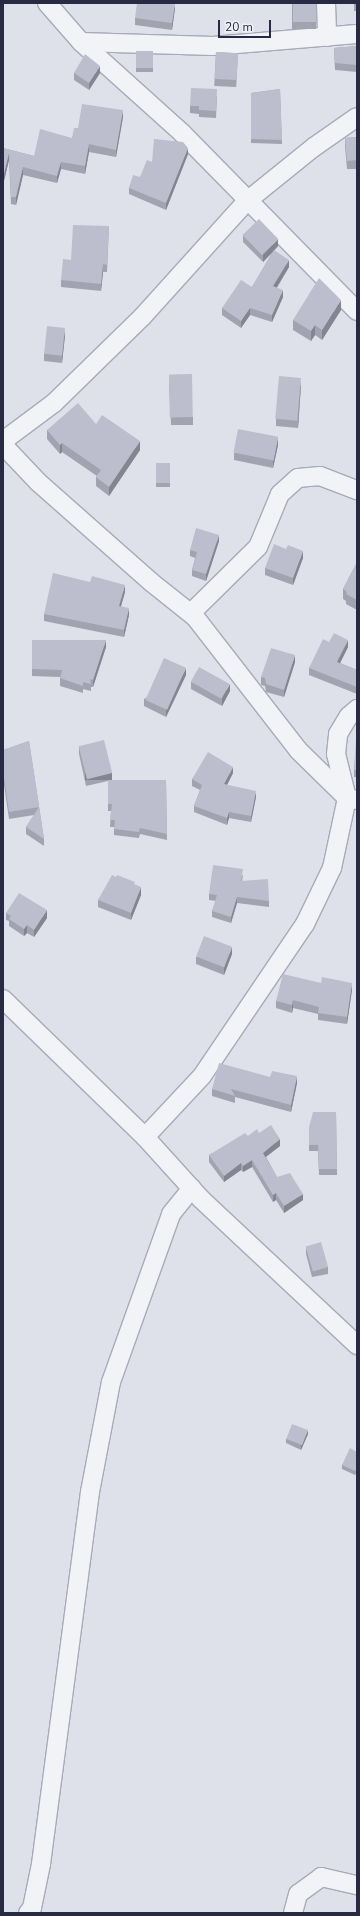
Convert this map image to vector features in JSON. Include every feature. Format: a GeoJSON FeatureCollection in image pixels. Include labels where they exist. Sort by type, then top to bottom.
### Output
{"type":"FeatureCollection","features":[{"type":"Feature","properties":{"kind":"street"},"geometry":{"type":"LineString","coordinates":[[47,3],[81,42],[183,134],[357,311]]}},
{"type":"Feature","properties":{"kind":"street"},"geometry":{"type":"LineString","coordinates":[[326,3],[327,37]]}},
{"type":"Feature","properties":{"kind":"street"},"geometry":{"type":"LineString","coordinates":[[81,42],[124,45],[213,46],[357,34]]}},
{"type":"Feature","properties":{"kind":"street"},"geometry":{"type":"LineString","coordinates":[[3,441],[54,403],[143,316],[247,200],[314,147],[357,117]]}},
{"type":"Feature","properties":{"kind":"street"},"geometry":{"type":"LineString","coordinates":[[3,445],[38,482],[151,582],[191,613],[298,750],[352,799]]}},
{"type":"Feature","properties":{"kind":"street"},"geometry":{"type":"LineString","coordinates":[[191,613],[258,547],[280,494],[298,478],[320,476],[357,490]]}},
{"type":"Feature","properties":{"kind":"street"},"geometry":{"type":"LineString","coordinates":[[145,1137],[202,1076],[305,924],[332,868],[352,799],[336,754],[338,734],[349,716],[357,709]]}},
{"type":"Feature","properties":{"kind":"street"},"geometry":{"type":"LineString","coordinates":[[3,999],[145,1137],[192,1188],[357,1345]]}},
{"type":"Feature","properties":{"kind":"street"},"geometry":{"type":"LineString","coordinates":[[28,1913],[32,1908],[40,1864],[90,1492],[111,1382],[171,1214],[192,1188]]}},
{"type":"Feature","properties":{"kind":"street"},"geometry":{"type":"LineString","coordinates":[[293,1913],[298,1894],[321,1878],[357,1885]]}},
{"type":"Feature","properties":{"kind":"building"},"geometry":{"type":"Polygon","coordinates":[[[137,3],[175,3],[172,23],[135,18],[137,3]]]}},
{"type":"Feature","properties":{"kind":"building"},"geometry":{"type":"Polygon","coordinates":[[[293,3],[316,3],[316,22],[293,22],[293,3]]]}},
{"type":"Feature","properties":{"kind":"building"},"geometry":{"type":"Polygon","coordinates":[[[357,46],[357,65],[335,63],[334,48],[357,46]]]}},
{"type":"Feature","properties":{"kind":"building"},"geometry":{"type":"Polygon","coordinates":[[[136,51],[153,51],[153,68],[136,68],[136,51]]]}},
{"type":"Feature","properties":{"kind":"building"},"geometry":{"type":"Polygon","coordinates":[[[216,52],[238,53],[237,80],[215,79],[216,52]]]}},
{"type":"Feature","properties":{"kind":"building"},"geometry":{"type":"Polygon","coordinates":[[[85,54],[100,66],[89,83],[74,73],[85,54]]]}},
{"type":"Feature","properties":{"kind":"building"},"geometry":{"type":"Polygon","coordinates":[[[191,88],[217,89],[216,111],[199,110],[199,106],[190,106],[191,88]]]}},
{"type":"Feature","properties":{"kind":"building"},"geometry":{"type":"Polygon","coordinates":[[[280,89],[282,140],[251,139],[251,93],[280,89]]]}},
{"type":"Feature","properties":{"kind":"building"},"geometry":{"type":"Polygon","coordinates":[[[82,104],[123,110],[116,150],[89,144],[85,166],[61,162],[57,176],[23,167],[16,197],[11,197],[9,153],[3,178],[3,148],[34,156],[40,129],[72,138],[74,128],[78,128],[82,104]]]}},
{"type":"Feature","properties":{"kind":"building"},"geometry":{"type":"Polygon","coordinates":[[[357,137],[357,160],[347,161],[345,138],[357,137]]]}},
{"type":"Feature","properties":{"kind":"building"},"geometry":{"type":"Polygon","coordinates":[[[154,139],[183,142],[188,148],[166,203],[129,188],[133,175],[140,177],[147,160],[152,162],[154,139]]]}},
{"type":"Feature","properties":{"kind":"building"},"geometry":{"type":"Polygon","coordinates":[[[259,219],[278,239],[262,255],[242,235],[259,219]]]}},
{"type":"Feature","properties":{"kind":"building"},"geometry":{"type":"Polygon","coordinates":[[[73,225],[109,226],[107,265],[103,264],[101,284],[61,280],[63,259],[71,260],[73,225]]]}},
{"type":"Feature","properties":{"kind":"building"},"geometry":{"type":"Polygon","coordinates":[[[274,250],[289,260],[273,286],[283,290],[272,315],[250,308],[241,321],[222,308],[241,280],[252,287],[274,250]]]}},
{"type":"Feature","properties":{"kind":"building"},"geometry":{"type":"Polygon","coordinates":[[[319,278],[341,300],[322,330],[315,325],[311,331],[293,320],[319,278]]]}},
{"type":"Feature","properties":{"kind":"building"},"geometry":{"type":"Polygon","coordinates":[[[47,326],[65,328],[62,356],[44,354],[47,326]]]}},
{"type":"Feature","properties":{"kind":"building"},"geometry":{"type":"Polygon","coordinates":[[[169,374],[192,374],[193,417],[170,417],[169,374]]]}},
{"type":"Feature","properties":{"kind":"building"},"geometry":{"type":"Polygon","coordinates":[[[279,376],[301,378],[297,421],[275,419],[279,376]]]}},
{"type":"Feature","properties":{"kind":"building"},"geometry":{"type":"Polygon","coordinates":[[[78,403],[96,424],[102,415],[140,441],[109,487],[96,477],[101,470],[62,443],[60,445],[47,430],[78,403]]]}},
{"type":"Feature","properties":{"kind":"building"},"geometry":{"type":"Polygon","coordinates":[[[238,429],[278,437],[274,460],[233,453],[238,429]]]}},
{"type":"Feature","properties":{"kind":"building"},"geometry":{"type":"Polygon","coordinates":[[[156,463],[170,463],[170,483],[156,483],[156,463]]]}},
{"type":"Feature","properties":{"kind":"building"},"geometry":{"type":"Polygon","coordinates":[[[196,528],[219,535],[206,574],[192,570],[197,552],[190,550],[196,528]]]}},
{"type":"Feature","properties":{"kind":"building"},"geometry":{"type":"Polygon","coordinates":[[[274,544],[286,549],[288,545],[303,551],[293,578],[265,568],[274,544]]]}},
{"type":"Feature","properties":{"kind":"building"},"geometry":{"type":"Polygon","coordinates":[[[357,562],[357,600],[346,594],[347,592],[343,589],[357,562]]]}},
{"type":"Feature","properties":{"kind":"building"},"geometry":{"type":"Polygon","coordinates":[[[53,573],[90,582],[92,576],[125,585],[119,606],[129,608],[124,630],[44,614],[53,573]]]}},
{"type":"Feature","properties":{"kind":"building"},"geometry":{"type":"Polygon","coordinates":[[[334,633],[348,640],[337,662],[357,670],[357,687],[309,668],[323,639],[329,642],[334,633]]]}},
{"type":"Feature","properties":{"kind":"building"},"geometry":{"type":"Polygon","coordinates":[[[32,640],[106,640],[93,680],[90,679],[91,684],[83,682],[83,686],[60,678],[62,670],[32,669],[32,640]]]}},
{"type":"Feature","properties":{"kind":"building"},"geometry":{"type":"Polygon","coordinates":[[[271,648],[295,655],[284,690],[266,684],[265,678],[261,677],[271,648]]]}},
{"type":"Feature","properties":{"kind":"building"},"geometry":{"type":"Polygon","coordinates":[[[164,658],[186,668],[167,710],[145,700],[164,658]]]}},
{"type":"Feature","properties":{"kind":"building"},"geometry":{"type":"Polygon","coordinates":[[[199,667],[230,684],[221,699],[191,682],[199,667]]]}},
{"type":"Feature","properties":{"kind":"building"},"geometry":{"type":"Polygon","coordinates":[[[356,739],[357,770],[354,770],[356,739]]]}},
{"type":"Feature","properties":{"kind":"building"},"geometry":{"type":"Polygon","coordinates":[[[104,740],[112,773],[87,779],[79,746],[104,740]]]}},
{"type":"Feature","properties":{"kind":"building"},"geometry":{"type":"Polygon","coordinates":[[[29,741],[44,839],[26,827],[39,807],[9,812],[3,771],[3,750],[29,741]]]}},
{"type":"Feature","properties":{"kind":"building"},"geometry":{"type":"Polygon","coordinates":[[[208,752],[233,767],[224,784],[256,791],[251,816],[229,812],[227,818],[194,806],[202,785],[192,779],[208,752]]]}},
{"type":"Feature","properties":{"kind":"building"},"geometry":{"type":"Polygon","coordinates":[[[108,780],[166,780],[167,834],[140,828],[139,832],[114,829],[115,820],[110,820],[112,804],[108,804],[108,780]]]}},
{"type":"Feature","properties":{"kind":"building"},"geometry":{"type":"Polygon","coordinates":[[[213,865],[243,869],[241,881],[268,879],[269,901],[237,897],[231,917],[212,911],[217,895],[209,894],[213,865]]]}},
{"type":"Feature","properties":{"kind":"building"},"geometry":{"type":"Polygon","coordinates":[[[112,875],[116,877],[117,875],[135,882],[134,884],[141,887],[131,913],[98,900],[112,875]]]}},
{"type":"Feature","properties":{"kind":"building"},"geometry":{"type":"Polygon","coordinates":[[[19,893],[47,910],[34,930],[27,925],[24,929],[9,919],[11,916],[6,913],[19,893]]]}},
{"type":"Feature","properties":{"kind":"building"},"geometry":{"type":"Polygon","coordinates":[[[204,936],[232,947],[224,967],[196,957],[204,936]]]}},
{"type":"Feature","properties":{"kind":"building"},"geometry":{"type":"Polygon","coordinates":[[[283,974],[321,983],[322,977],[352,983],[347,1017],[318,1013],[319,1007],[293,1000],[292,1005],[276,1001],[283,974]]]}},
{"type":"Feature","properties":{"kind":"building"},"geometry":{"type":"Polygon","coordinates":[[[219,1063],[270,1077],[272,1071],[297,1076],[291,1105],[231,1089],[235,1096],[212,1089],[219,1063]]]}},
{"type":"Feature","properties":{"kind":"building"},"geometry":{"type":"Polygon","coordinates":[[[313,1112],[336,1112],[337,1169],[319,1169],[318,1145],[309,1145],[309,1127],[313,1112]]]}},
{"type":"Feature","properties":{"kind":"building"},"geometry":{"type":"Polygon","coordinates":[[[271,1125],[280,1139],[263,1153],[277,1177],[290,1173],[303,1194],[284,1206],[276,1193],[273,1195],[252,1160],[243,1166],[241,1163],[224,1176],[209,1155],[245,1133],[248,1136],[257,1129],[259,1133],[271,1125]]]}},
{"type":"Feature","properties":{"kind":"building"},"geometry":{"type":"Polygon","coordinates":[[[321,1242],[328,1267],[313,1271],[306,1246],[321,1242]]]}},
{"type":"Feature","properties":{"kind":"building"},"geometry":{"type":"Polygon","coordinates":[[[292,1424],[308,1430],[302,1445],[286,1439],[292,1424]]]}},
{"type":"Feature","properties":{"kind":"building"},"geometry":{"type":"Polygon","coordinates":[[[350,1448],[357,1452],[357,1468],[355,1471],[342,1465],[350,1448]]]}}]}
